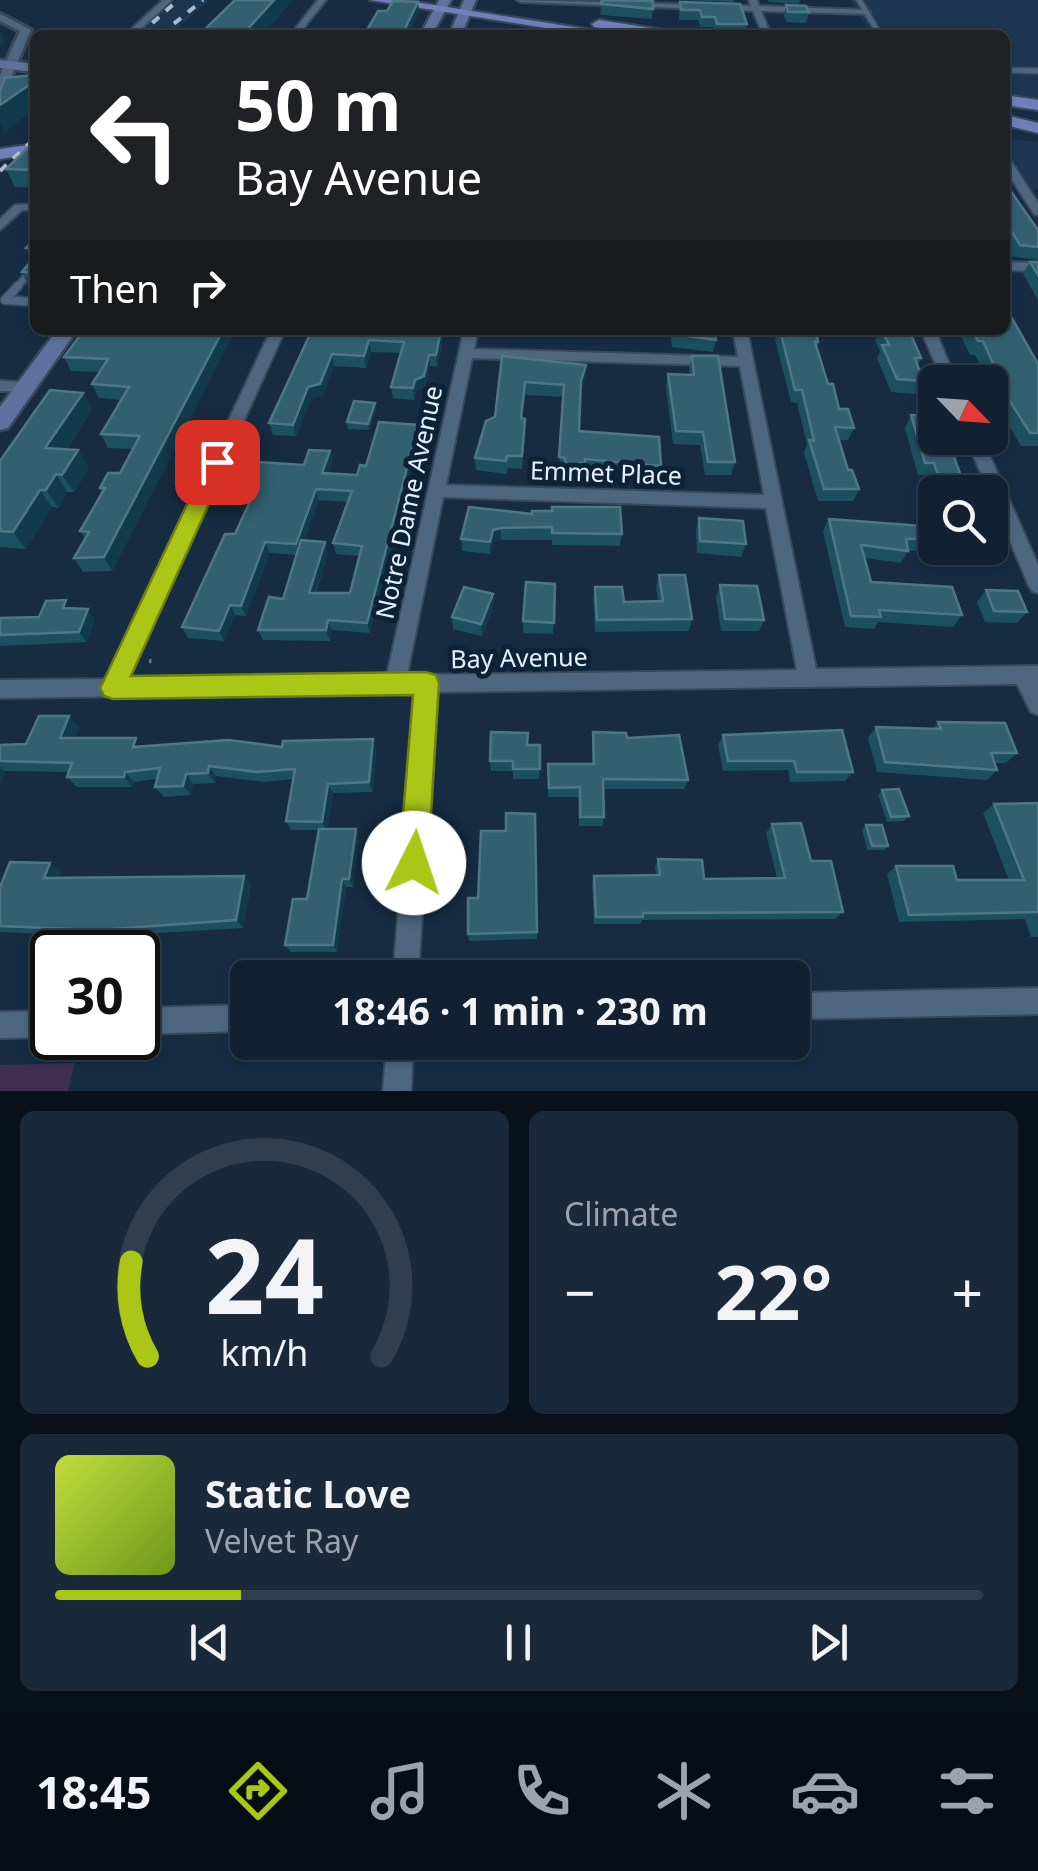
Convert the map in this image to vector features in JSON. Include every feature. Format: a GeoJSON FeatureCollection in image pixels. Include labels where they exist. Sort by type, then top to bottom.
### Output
{"type":"FeatureCollection","features":[{"type":"Feature","properties":{"kind":"main road"},"geometry":{"type":"LineString","coordinates":[[376,0],[468,5],[637,30]]}},
{"type":"Feature","properties":{"kind":"main road"},"geometry":{"type":"LineString","coordinates":[[429,30],[445,3]]}},
{"type":"Feature","properties":{"kind":"main road"},"geometry":{"type":"LineString","coordinates":[[456,30],[468,5]]}},
{"type":"Feature","properties":{"kind":"main road"},"geometry":{"type":"LineString","coordinates":[[468,5],[593,30]]}},
{"type":"Feature","properties":{"kind":"main road"},"geometry":{"type":"LineString","coordinates":[[5,64],[30,66]]}},
{"type":"Feature","properties":{"kind":"main road"},"geometry":{"type":"LineString","coordinates":[[1010,101],[1038,105]]}},
{"type":"Feature","properties":{"kind":"main road"},"geometry":{"type":"LineString","coordinates":[[1010,122],[1038,126]]}},
{"type":"Feature","properties":{"kind":"main road"},"geometry":{"type":"LineString","coordinates":[[0,141],[30,137]]}},
{"type":"Feature","properties":{"kind":"main road"},"geometry":{"type":"LineString","coordinates":[[1010,138],[1038,141]]}},
{"type":"Feature","properties":{"kind":"main road"},"geometry":{"type":"LineString","coordinates":[[0,154],[30,149]]}},
{"type":"Feature","properties":{"kind":"main road"},"geometry":{"type":"LineString","coordinates":[[0,423],[63,335]]}},
{"type":"Feature","properties":{"kind":"street"},"geometry":{"type":"LineString","coordinates":[[134,30],[168,0]]}},
{"type":"Feature","properties":{"kind":"street"},"geometry":{"type":"LineString","coordinates":[[298,30],[322,0]]}},
{"type":"Feature","properties":{"kind":"street"},"geometry":{"type":"LineString","coordinates":[[521,0],[754,4],[866,12]]}},
{"type":"Feature","properties":{"kind":"street"},"geometry":{"type":"LineString","coordinates":[[754,4],[764,30]]}},
{"type":"Feature","properties":{"kind":"street"},"geometry":{"type":"LineString","coordinates":[[0,16],[26,30],[5,64],[0,90]]}},
{"type":"Feature","properties":{"kind":"street"},"geometry":{"type":"LineString","coordinates":[[1010,168],[1038,212]]}},
{"type":"Feature","properties":{"kind":"street"},"geometry":{"type":"LineString","coordinates":[[0,226],[19,206],[30,207]]}},
{"type":"Feature","properties":{"kind":"street"},"geometry":{"type":"LineString","coordinates":[[1010,266],[1038,267]]}},
{"type":"Feature","properties":{"kind":"street"},"geometry":{"type":"LineString","coordinates":[[113,688],[276,335]]}},
{"type":"Feature","properties":{"kind":"street","name":"Notre Dame Avenue"},"geometry":{"type":"LineString","coordinates":[[395,684],[470,335]]}},
{"type":"Feature","properties":{"kind":"street"},"geometry":{"type":"LineString","coordinates":[[741,335],[808,678]]}},
{"type":"Feature","properties":{"kind":"street"},"geometry":{"type":"LineString","coordinates":[[930,335],[943,365]]}},
{"type":"Feature","properties":{"kind":"street"},"geometry":{"type":"LineString","coordinates":[[466,353],[746,362]]}},
{"type":"Feature","properties":{"kind":"street"},"geometry":{"type":"LineString","coordinates":[[0,386],[24,387]]}},
{"type":"Feature","properties":{"kind":"street"},"geometry":{"type":"LineString","coordinates":[[981,455],[1038,586]]}},
{"type":"Feature","properties":{"kind":"street","name":"Emmet Place"},"geometry":{"type":"LineString","coordinates":[[436,491],[774,502]]}},
{"type":"Feature","properties":{"kind":"street"},"geometry":{"type":"LineString","coordinates":[[1031,675],[1038,706]]}},
{"type":"Feature","properties":{"kind":"street","name":"Bay Avenue"},"geometry":{"type":"LineString","coordinates":[[0,689],[1031,675]]}},
{"type":"Feature","properties":{"kind":"street"},"geometry":{"type":"LineString","coordinates":[[406,960],[426,683]]}},
{"type":"Feature","properties":{"kind":"street"},"geometry":{"type":"LineString","coordinates":[[810,1006],[1038,1001]]}},
{"type":"Feature","properties":{"kind":"street"},"geometry":{"type":"LineString","coordinates":[[160,1020],[230,1018]]}},
{"type":"Feature","properties":{"kind":"street"},"geometry":{"type":"LineString","coordinates":[[0,1025],[30,1024]]}},
{"type":"Feature","properties":{"kind":"street"},"geometry":{"type":"LineString","coordinates":[[397,1091],[399,1060]]}},
{"type":"Feature","properties":{"kind":"lane"},"geometry":{"type":"LineString","coordinates":[[858,0],[877,30]]}},
{"type":"Feature","properties":{"kind":"lane"},"geometry":{"type":"LineString","coordinates":[[1010,70],[1038,71]]}},
{"type":"Feature","properties":{"kind":"lane"},"geometry":{"type":"LineString","coordinates":[[30,272],[5,300],[30,302]]}},
{"type":"Feature","properties":{"kind":"path"},"geometry":{"type":"LineString","coordinates":[[149,662],[157,662]]}},
{"type":"Feature","properties":{"kind":"shaded area"},"geometry":{"type":"Polygon","coordinates":[[[177,0],[210,0],[176,30],[141,30],[177,0]]]}},
{"type":"Feature","properties":{"kind":"shaded area"},"geometry":{"type":"Polygon","coordinates":[[[850,0],[1038,0],[1038,99],[1010,95],[1010,30],[868,30],[850,0]]]}},
{"type":"Feature","properties":{"kind":"shaded area"},"geometry":{"type":"Polygon","coordinates":[[[1010,139],[1038,142],[1038,190],[1032,190],[1010,158],[1010,139]]]}},
{"type":"Feature","properties":{"kind":"shaded area"},"geometry":{"type":"Polygon","coordinates":[[[75,1063],[68,1091],[0,1091],[0,1065],[75,1063]]]}},
{"type":"Feature","properties":{"kind":"building"},"geometry":{"type":"Polygon","coordinates":[[[235,0],[274,0],[247,30],[204,30],[235,0]]]}},
{"type":"Feature","properties":{"kind":"building"},"geometry":{"type":"Polygon","coordinates":[[[602,0],[653,1],[653,9],[601,4],[602,0]]]}},
{"type":"Feature","properties":{"kind":"building"},"geometry":{"type":"Polygon","coordinates":[[[393,1],[418,2],[404,30],[367,30],[378,11],[387,11],[393,1]]]}},
{"type":"Feature","properties":{"kind":"building"},"geometry":{"type":"Polygon","coordinates":[[[680,2],[740,4],[747,24],[717,24],[715,17],[702,17],[700,10],[681,10],[680,2]]]}},
{"type":"Feature","properties":{"kind":"building"},"geometry":{"type":"Polygon","coordinates":[[[786,5],[806,6],[809,12],[788,12],[786,5]]]}},
{"type":"Feature","properties":{"kind":"building"},"geometry":{"type":"Polygon","coordinates":[[[30,76],[30,84],[0,105],[0,91],[5,78],[30,76]]]}},
{"type":"Feature","properties":{"kind":"building"},"geometry":{"type":"Polygon","coordinates":[[[30,146],[30,170],[6,169],[30,146]]]}},
{"type":"Feature","properties":{"kind":"building"},"geometry":{"type":"Polygon","coordinates":[[[1010,190],[1038,230],[1038,247],[1020,245],[1010,229],[1010,190]]]}},
{"type":"Feature","properties":{"kind":"building"},"geometry":{"type":"Polygon","coordinates":[[[1010,315],[1038,364],[1038,433],[1030,433],[1008,398],[1008,365],[994,365],[983,341],[975,335],[1010,335],[1010,315]]]}},
{"type":"Feature","properties":{"kind":"building"},"geometry":{"type":"Polygon","coordinates":[[[80,335],[220,335],[104,557],[74,558],[89,532],[80,531],[105,488],[100,488],[108,473],[120,473],[140,436],[101,434],[129,387],[92,384],[108,359],[64,357],[80,335]]]}},
{"type":"Feature","properties":{"kind":"building"},"geometry":{"type":"Polygon","coordinates":[[[310,335],[440,335],[436,355],[429,355],[424,376],[415,380],[413,388],[391,387],[404,342],[369,340],[364,356],[332,354],[320,384],[308,387],[293,425],[269,423],[310,335]]]}},
{"type":"Feature","properties":{"kind":"building"},"geometry":{"type":"Polygon","coordinates":[[[681,335],[715,335],[716,340],[681,335]]]}},
{"type":"Feature","properties":{"kind":"building"},"geometry":{"type":"Polygon","coordinates":[[[781,335],[817,335],[815,342],[828,384],[833,384],[839,409],[848,409],[854,428],[835,427],[848,470],[852,470],[859,489],[824,489],[809,440],[814,441],[802,390],[795,390],[781,335]]]}},
{"type":"Feature","properties":{"kind":"building"},"geometry":{"type":"Polygon","coordinates":[[[884,335],[911,335],[921,358],[915,358],[918,381],[897,379],[882,345],[889,345],[884,335]]]}},
{"type":"Feature","properties":{"kind":"building"},"geometry":{"type":"Polygon","coordinates":[[[502,356],[586,365],[581,381],[579,431],[659,437],[661,466],[585,459],[585,463],[565,463],[565,458],[559,457],[564,385],[525,382],[522,456],[507,456],[506,461],[475,458],[486,421],[495,417],[502,356]]]}},
{"type":"Feature","properties":{"kind":"building"},"geometry":{"type":"Polygon","coordinates":[[[692,356],[718,356],[735,462],[708,462],[703,432],[676,431],[668,374],[694,375],[692,356]]]}},
{"type":"Feature","properties":{"kind":"building"},"geometry":{"type":"Polygon","coordinates":[[[50,390],[83,393],[45,448],[78,450],[62,475],[56,474],[46,490],[40,490],[13,532],[0,531],[0,461],[50,390]]]}},
{"type":"Feature","properties":{"kind":"building"},"geometry":{"type":"Polygon","coordinates":[[[354,401],[375,403],[368,424],[347,422],[354,401]]]}},
{"type":"Feature","properties":{"kind":"building"},"geometry":{"type":"Polygon","coordinates":[[[911,415],[918,415],[918,439],[911,415]]]}},
{"type":"Feature","properties":{"kind":"building"},"geometry":{"type":"Polygon","coordinates":[[[379,422],[418,425],[367,623],[328,620],[326,630],[258,630],[269,597],[283,599],[301,540],[325,542],[309,593],[350,593],[362,546],[333,543],[352,491],[316,489],[296,544],[265,542],[241,606],[230,605],[219,631],[182,627],[225,534],[235,534],[258,484],[248,483],[258,462],[304,465],[309,450],[330,451],[322,473],[357,475],[360,465],[366,466],[379,422]]]}},
{"type":"Feature","properties":{"kind":"building"},"geometry":{"type":"Polygon","coordinates":[[[923,455],[953,455],[961,475],[938,475],[934,463],[925,463],[923,455]]]}},
{"type":"Feature","properties":{"kind":"building"},"geometry":{"type":"Polygon","coordinates":[[[469,507],[532,514],[552,511],[552,507],[620,507],[622,534],[552,533],[552,527],[501,528],[493,530],[490,542],[461,539],[469,507]]]}},
{"type":"Feature","properties":{"kind":"building"},"geometry":{"type":"Polygon","coordinates":[[[699,518],[743,521],[746,544],[700,541],[699,518]]]}},
{"type":"Feature","properties":{"kind":"building"},"geometry":{"type":"Polygon","coordinates":[[[829,519],[918,526],[918,539],[906,539],[908,551],[861,545],[871,582],[952,587],[962,615],[879,610],[881,617],[851,616],[829,519]]]}},
{"type":"Feature","properties":{"kind":"building"},"geometry":{"type":"Polygon","coordinates":[[[659,575],[685,575],[692,619],[597,620],[595,587],[622,587],[624,602],[663,601],[659,575]]]}},
{"type":"Feature","properties":{"kind":"building"},"geometry":{"type":"Polygon","coordinates":[[[526,582],[555,584],[554,623],[523,621],[526,582]]]}},
{"type":"Feature","properties":{"kind":"building"},"geometry":{"type":"Polygon","coordinates":[[[720,585],[757,586],[764,620],[725,619],[720,585]]]}},
{"type":"Feature","properties":{"kind":"building"},"geometry":{"type":"Polygon","coordinates":[[[464,587],[493,594],[481,624],[452,617],[464,587]]]}},
{"type":"Feature","properties":{"kind":"building"},"geometry":{"type":"Polygon","coordinates":[[[986,590],[1018,591],[1027,612],[994,611],[986,590]]]}},
{"type":"Feature","properties":{"kind":"building"},"geometry":{"type":"Polygon","coordinates":[[[66,600],[63,608],[88,609],[79,632],[0,635],[0,618],[39,617],[46,601],[66,600]]]}},
{"type":"Feature","properties":{"kind":"building"},"geometry":{"type":"Polygon","coordinates":[[[39,716],[69,716],[60,738],[136,738],[133,747],[228,740],[282,747],[283,741],[373,739],[369,782],[328,784],[322,822],[286,821],[295,769],[257,772],[209,766],[208,773],[186,774],[183,786],[155,787],[160,768],[125,772],[124,777],[67,777],[72,763],[0,761],[0,745],[26,744],[39,716]]]}},
{"type":"Feature","properties":{"kind":"building"},"geometry":{"type":"Polygon","coordinates":[[[938,722],[1005,723],[1017,753],[991,753],[997,770],[885,762],[876,727],[941,729],[938,722]]]}},
{"type":"Feature","properties":{"kind":"building"},"geometry":{"type":"Polygon","coordinates":[[[842,730],[853,772],[797,772],[794,761],[728,761],[723,735],[842,730]]]}},
{"type":"Feature","properties":{"kind":"building"},"geometry":{"type":"Polygon","coordinates":[[[491,732],[528,733],[527,745],[540,745],[540,769],[513,769],[513,761],[490,761],[491,732]]]}},
{"type":"Feature","properties":{"kind":"building"},"geometry":{"type":"Polygon","coordinates":[[[593,732],[626,733],[627,738],[679,735],[688,780],[603,779],[604,817],[580,817],[580,787],[549,788],[548,764],[594,764],[593,732]]]}},
{"type":"Feature","properties":{"kind":"building"},"geometry":{"type":"Polygon","coordinates":[[[899,789],[909,816],[891,817],[882,790],[899,789]]]}},
{"type":"Feature","properties":{"kind":"building"},"geometry":{"type":"Polygon","coordinates":[[[1038,803],[1038,912],[909,915],[896,866],[953,866],[957,880],[1024,880],[994,804],[1038,803]]]}},
{"type":"Feature","properties":{"kind":"building"},"geometry":{"type":"Polygon","coordinates":[[[506,813],[535,814],[537,932],[468,934],[468,898],[478,898],[481,831],[506,831],[506,813]]]}},
{"type":"Feature","properties":{"kind":"building"},"geometry":{"type":"Polygon","coordinates":[[[801,823],[811,861],[831,861],[843,912],[643,913],[643,917],[596,917],[594,876],[660,875],[658,859],[702,860],[704,879],[785,878],[772,824],[801,823]]]}},
{"type":"Feature","properties":{"kind":"building"},"geometry":{"type":"Polygon","coordinates":[[[866,825],[882,825],[888,846],[872,846],[866,825]]]}},
{"type":"Feature","properties":{"kind":"building"},"geometry":{"type":"Polygon","coordinates":[[[319,829],[356,829],[349,879],[342,879],[333,945],[285,945],[293,899],[307,899],[319,829]]]}},
{"type":"Feature","properties":{"kind":"building"},"geometry":{"type":"Polygon","coordinates":[[[10,862],[50,863],[44,878],[244,876],[236,920],[97,930],[0,926],[0,887],[10,862]]]}},
{"type":"Feature","properties":{"kind":"railway"},"geometry":{"type":"LineString","coordinates":[[145,30],[178,0]]}},
{"type":"Feature","properties":{"kind":"railway"},"geometry":{"type":"LineString","coordinates":[[166,30],[203,0]]}},
{"type":"Feature","properties":{"kind":"railway"},"geometry":{"type":"LineString","coordinates":[[0,171],[30,143]]}},
{"type":"Feature","properties":{"kind":"route"},"geometry":{"type":"LineString","coordinates":[[217,462],[113,688],[426,683],[414,863]]}}]}
